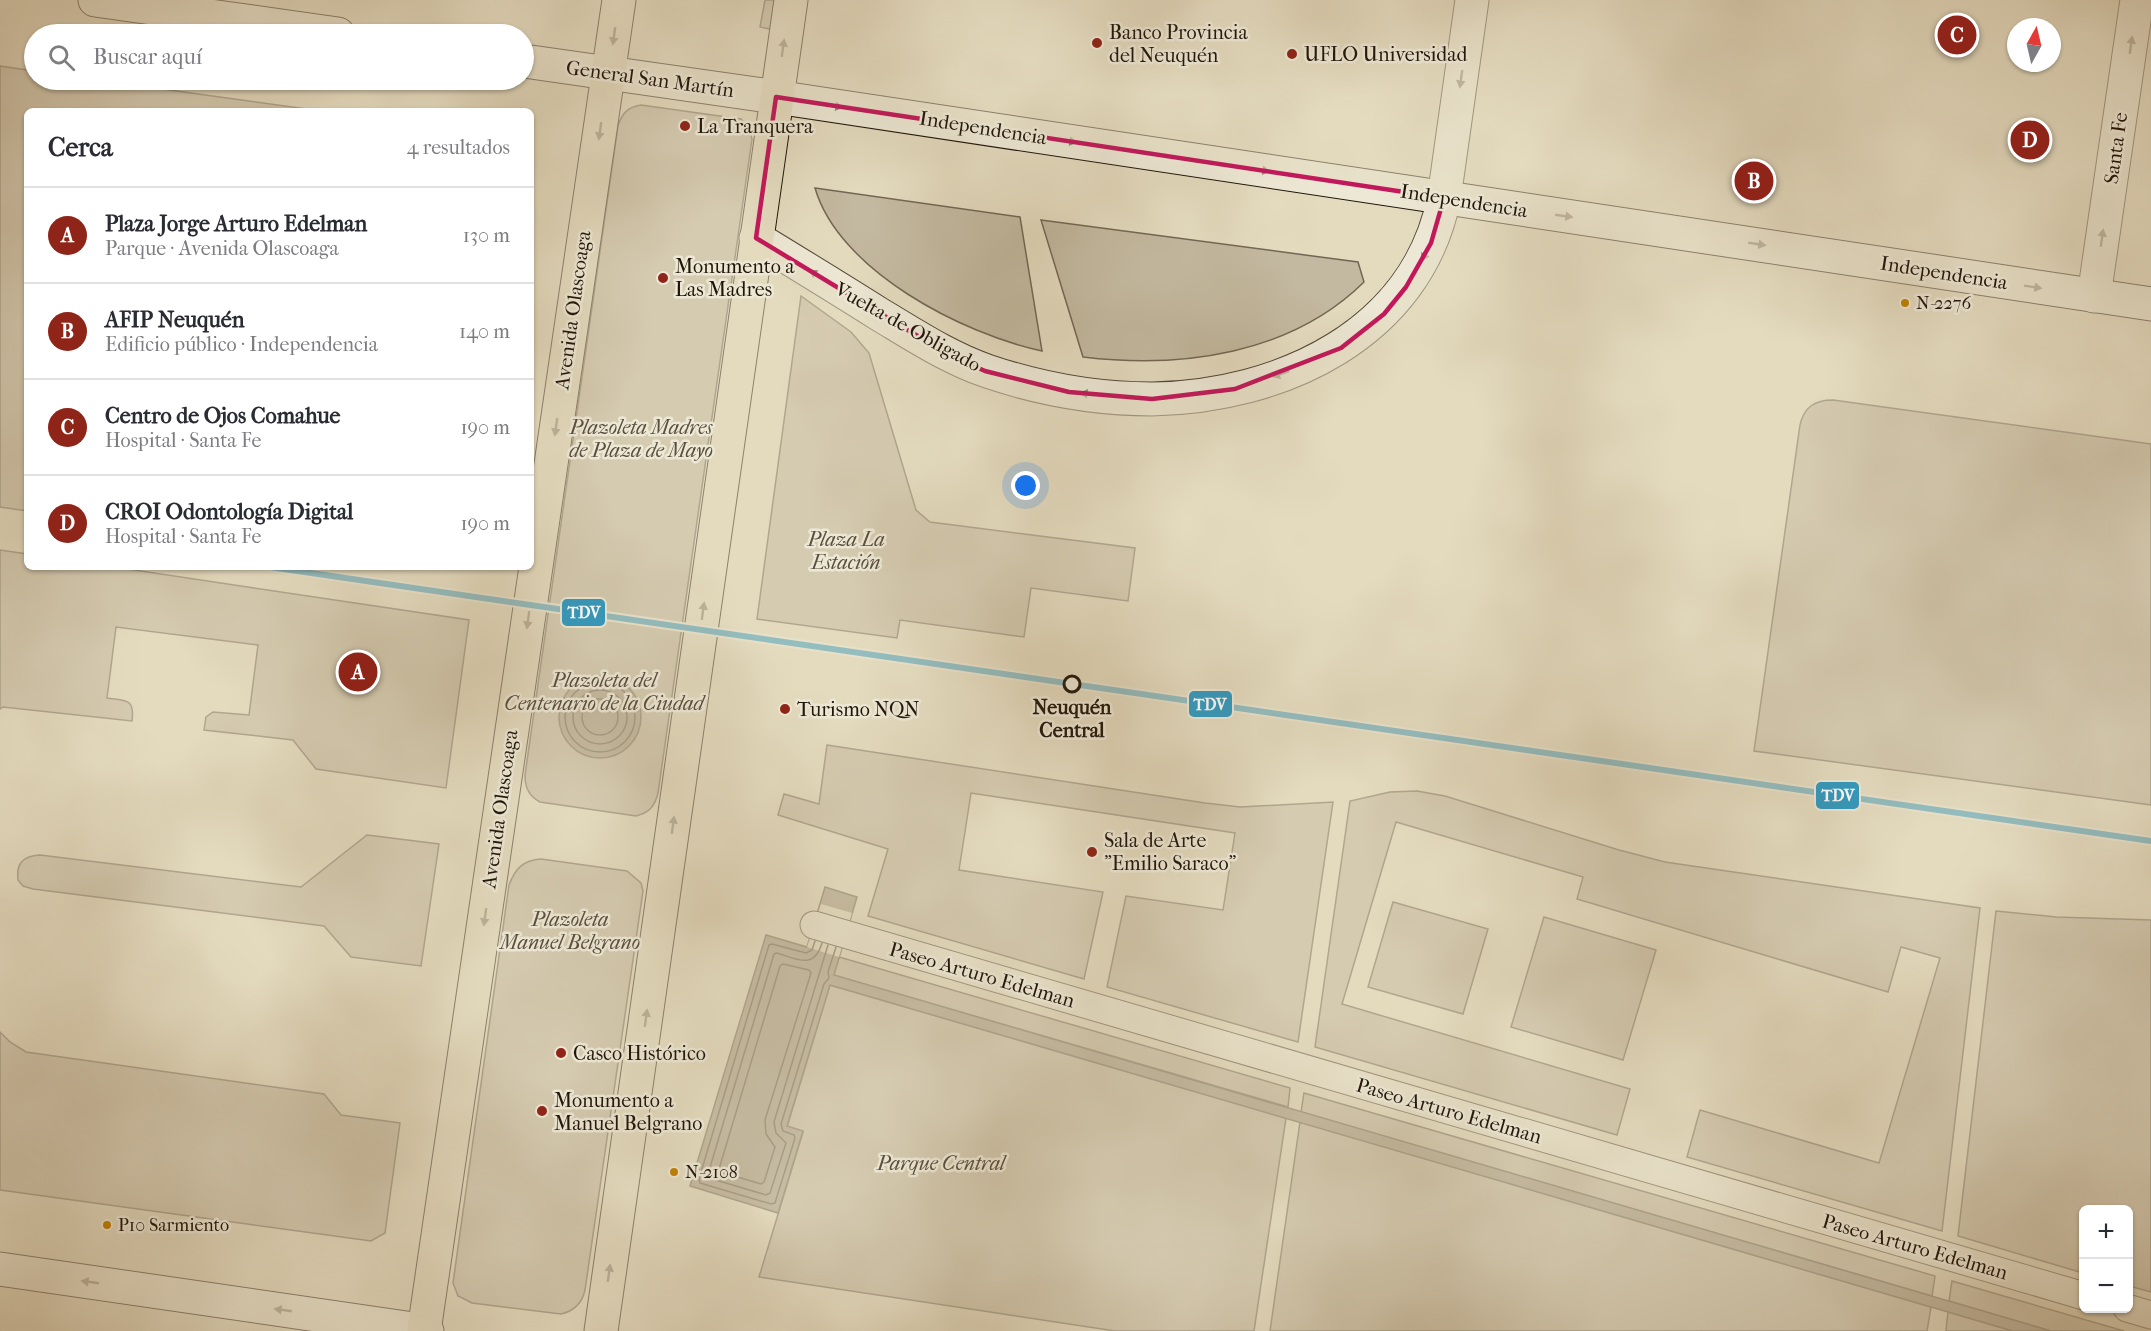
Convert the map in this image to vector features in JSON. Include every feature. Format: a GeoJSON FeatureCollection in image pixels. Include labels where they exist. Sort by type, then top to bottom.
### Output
{"type":"FeatureCollection","features":[{"type":"Feature","properties":{"kind":"main road"},"geometry":{"type":"LineString","coordinates":[[95,0],[267,24]]}},
{"type":"Feature","properties":{"kind":"main road","name":"Avenida Olascoaga"},"geometry":{"type":"LineString","coordinates":[[425,1331],[620,0]]}},
{"type":"Feature","properties":{"kind":"main road"},"geometry":{"type":"LineString","coordinates":[[601,1331],[791,0]]}},
{"type":"Feature","properties":{"kind":"main road","name":"Vuelta de Obligado"},"geometry":{"type":"LineString","coordinates":[[756,238],[949,354],[985,371],[1025,383],[1109,397],[1163,398],[1194,396],[1235,389],[1262,381],[1306,365],[1341,348],[1384,314],[1415,273],[1431,243],[1444,198],[1472,0]]}},
{"type":"Feature","properties":{"kind":"main road","name":"Santa Fe"},"geometry":{"type":"LineString","coordinates":[[2094,296],[2137,0]]}},
{"type":"Feature","properties":{"kind":"main road","name":"General San Martín"},"geometry":{"type":"LineString","coordinates":[[534,62],[776,97]]}},
{"type":"Feature","properties":{"kind":"main road","name":"Independencia"},"geometry":{"type":"LineString","coordinates":[[776,97],[2151,304]]}},
{"type":"Feature","properties":{"kind":"main road"},"geometry":{"type":"LineString","coordinates":[[0,1269],[425,1331]]}},
{"type":"Feature","properties":{"kind":"street","name":"Paseo Arturo Edelman"},"geometry":{"type":"LineString","coordinates":[[814,925],[2079,1295]]}},
{"type":"Feature","properties":{"kind":"street"},"geometry":{"type":"LineString","coordinates":[[2133,1310],[2151,1316]]}},
{"type":"Feature","properties":{"kind":"highlighted area"},"geometry":{"type":"Polygon","coordinates":[[[776,97],[1444,198],[1431,243],[1406,287],[1384,314],[1341,348],[1235,389],[1152,399],[1069,392],[985,371],[949,355],[756,238],[776,97]]]}},
{"type":"Feature","properties":{"kind":"green space"},"geometry":{"type":"Polygon","coordinates":[[[765,0],[775,0],[770,29],[760,27],[765,0]]]}},
{"type":"Feature","properties":{"kind":"green space"},"geometry":{"type":"Polygon","coordinates":[[[0,66],[24,70],[24,90],[169,90],[299,108],[24,108],[24,511],[0,507],[0,66]]]}},
{"type":"Feature","properties":{"kind":"green space","name":"Plazoleta Madres de Plaza de Mayo"},"geometry":{"type":"Polygon","coordinates":[[[641,105],[741,119],[749,128],[752,139],[658,793],[651,808],[636,816],[540,802],[528,791],[525,775],[618,126],[626,111],[641,105]]]}},
{"type":"Feature","properties":{"kind":"green space"},"geometry":{"type":"Polygon","coordinates":[[[815,188],[1020,217],[1042,351],[1011,343],[942,314],[877,272],[849,246],[828,218],[815,188]]]}},
{"type":"Feature","properties":{"kind":"green space"},"geometry":{"type":"Polygon","coordinates":[[[1041,220],[1358,262],[1364,282],[1335,306],[1303,326],[1269,341],[1233,351],[1196,358],[1158,360],[1083,357],[1041,220]]]}},
{"type":"Feature","properties":{"kind":"green space","name":"Plaza La Estación"},"geometry":{"type":"Polygon","coordinates":[[[801,296],[851,332],[869,353],[916,510],[930,522],[1135,548],[1128,601],[1031,588],[1024,637],[900,620],[897,638],[757,619],[801,296]]]}},
{"type":"Feature","properties":{"kind":"green space"},"geometry":{"type":"Polygon","coordinates":[[[1833,400],[2151,444],[2151,805],[1754,751],[1800,425],[1807,409],[1821,401],[1833,400]]]}},
{"type":"Feature","properties":{"kind":"green space"},"geometry":{"type":"Polygon","coordinates":[[[0,550],[24,554],[24,570],[134,570],[469,620],[446,788],[316,769],[293,740],[204,730],[206,717],[213,712],[249,715],[258,645],[116,627],[107,698],[128,702],[132,708],[132,721],[3,707],[0,709],[0,550]]]}},
{"type":"Feature","properties":{"kind":"green space"},"geometry":{"type":"Polygon","coordinates":[[[827,745],[1240,807],[1333,802],[1298,1042],[1107,987],[1126,896],[1223,910],[1235,833],[971,793],[959,870],[1103,892],[1084,979],[868,916],[888,849],[778,815],[784,794],[819,804],[827,745]]]}},
{"type":"Feature","properties":{"kind":"green space"},"geometry":{"type":"Polygon","coordinates":[[[1417,791],[1445,796],[1665,862],[1980,908],[1942,1231],[1687,1157],[1700,1110],[1879,1163],[1940,958],[1901,947],[1888,992],[1577,899],[1583,877],[1396,822],[1342,1004],[1630,1089],[1617,1135],[1315,1047],[1350,801],[1390,792],[1417,791]]]}},
{"type":"Feature","properties":{"kind":"green space"},"geometry":{"type":"Polygon","coordinates":[[[367,835],[439,844],[421,966],[351,957],[324,926],[33,889],[23,886],[18,880],[18,869],[22,861],[40,855],[301,887],[367,835]]]}},
{"type":"Feature","properties":{"kind":"green space","name":"Plazoleta Manuel Belgrano"},"geometry":{"type":"Polygon","coordinates":[[[541,859],[627,871],[641,883],[643,891],[585,1290],[577,1306],[561,1314],[472,1303],[458,1296],[453,1283],[509,885],[520,866],[529,861],[541,859]]]}},
{"type":"Feature","properties":{"kind":"green space"},"geometry":{"type":"Polygon","coordinates":[[[1393,902],[1488,929],[1463,1014],[1368,987],[1393,902]]]}},
{"type":"Feature","properties":{"kind":"green space"},"geometry":{"type":"Polygon","coordinates":[[[1996,911],[2056,917],[2151,920],[2151,1292],[2133,1287],[2133,1205],[2079,1205],[2079,1272],[1958,1236],[1996,911]]]}},
{"type":"Feature","properties":{"kind":"green space"},"geometry":{"type":"Polygon","coordinates":[[[1544,917],[1656,950],[1623,1060],[1511,1027],[1544,917]]]}},
{"type":"Feature","properties":{"kind":"green space"},"geometry":{"type":"Polygon","coordinates":[[[839,957],[1290,1088],[1288,1107],[833,975],[839,957]]]}},
{"type":"Feature","properties":{"kind":"green space","name":"Parque Central"},"geometry":{"type":"Polygon","coordinates":[[[830,985],[1286,1118],[1254,1331],[1115,1331],[759,1277],[803,1132],[787,1127],[830,985]]]}},
{"type":"Feature","properties":{"kind":"green space"},"geometry":{"type":"Polygon","coordinates":[[[0,1032],[10,1042],[26,1052],[324,1094],[341,1115],[400,1123],[385,1233],[371,1241],[0,1190],[0,1032]]]}},
{"type":"Feature","properties":{"kind":"green space"},"geometry":{"type":"Polygon","coordinates":[[[1304,1093],[1935,1276],[1932,1296],[1301,1112],[1304,1093]]]}},
{"type":"Feature","properties":{"kind":"green space"},"geometry":{"type":"Polygon","coordinates":[[[1300,1122],[1931,1307],[1927,1331],[1270,1331],[1300,1122]]]}},
{"type":"Feature","properties":{"kind":"green space"},"geometry":{"type":"Polygon","coordinates":[[[1952,1281],[2124,1331],[2051,1331],[1949,1301],[1952,1281]]]}},
{"type":"Feature","properties":{"kind":"green space"},"geometry":{"type":"Polygon","coordinates":[[[1948,1312],[2013,1331],[1946,1331],[1948,1312]]]}},
{"type":"Feature","properties":{"kind":"water"},"geometry":{"type":"Polygon","coordinates":[[[600,676],[616,679],[629,688],[638,701],[641,717],[638,733],[629,746],[616,755],[600,758],[584,755],[571,746],[562,733],[559,717],[562,701],[571,688],[584,679],[600,676]]]}},
{"type":"Feature","properties":{"kind":"water"},"geometry":{"type":"Polygon","coordinates":[[[825,887],[857,897],[834,975],[2051,1331],[2013,1331],[830,985],[787,1126],[803,1131],[778,1213],[690,1186],[766,935],[807,947],[825,887]]]}},
{"type":"Feature","properties":{"kind":"pier"},"geometry":{"type":"Polygon","coordinates":[[[821,904],[852,913],[839,957],[807,947],[821,904]]]}},
{"type":"Feature","properties":{"kind":"transit line","name":"TDV"},"geometry":{"type":"LineString","coordinates":[[291,570],[2151,841]]}},
{"type":"Feature","properties":{"kind":"place","name":"Centro de Ojos Comahue"},"geometry":{"type":"Point","coordinates":[1957,35]}},
{"type":"Feature","properties":{"kind":"place","name":"Banco Provincia del Neuquén"},"geometry":{"type":"Point","coordinates":[1097,43]}},
{"type":"Feature","properties":{"kind":"place","name":"UFLO Universidad"},"geometry":{"type":"Point","coordinates":[1292,54]}},
{"type":"Feature","properties":{"kind":"place","name":"La Tranquera"},"geometry":{"type":"Point","coordinates":[685,126]}},
{"type":"Feature","properties":{"kind":"place","name":"CROI Odontología Digital"},"geometry":{"type":"Point","coordinates":[2030,140]}},
{"type":"Feature","properties":{"kind":"place","name":"AFIP Neuquén"},"geometry":{"type":"Point","coordinates":[1754,181]}},
{"type":"Feature","properties":{"kind":"place","name":"Monumento a Las Madres"},"geometry":{"type":"Point","coordinates":[663,278]}},
{"type":"Feature","properties":{"kind":"place","name":"N-2276"},"geometry":{"type":"Point","coordinates":[1905,303]}},
{"type":"Feature","properties":{"kind":"place","name":"Plaza Jorge Arturo Edelman"},"geometry":{"type":"Point","coordinates":[358,672]}},
{"type":"Feature","properties":{"kind":"place","name":"Neuquén Central"},"geometry":{"type":"Point","coordinates":[1072,684]}},
{"type":"Feature","properties":{"kind":"place","name":"Turismo NQN"},"geometry":{"type":"Point","coordinates":[785,709]}},
{"type":"Feature","properties":{"kind":"place","name":"Sala de Arte \"Emilio Saraco\""},"geometry":{"type":"Point","coordinates":[1092,852]}},
{"type":"Feature","properties":{"kind":"place","name":"Casco Histórico"},"geometry":{"type":"Point","coordinates":[561,1053]}},
{"type":"Feature","properties":{"kind":"place","name":"Monumento a Manuel Belgrano"},"geometry":{"type":"Point","coordinates":[542,1111]}},
{"type":"Feature","properties":{"kind":"place","name":"N-2108"},"geometry":{"type":"Point","coordinates":[674,1172]}},
{"type":"Feature","properties":{"kind":"place","name":"P10 Sarmiento"},"geometry":{"type":"Point","coordinates":[107,1225]}},
{"type":"Feature","properties":{"kind":"park label","name":"Plazoleta del Centenario de la Ciudad"},"geometry":{"type":"Point","coordinates":[604,692]}}]}
